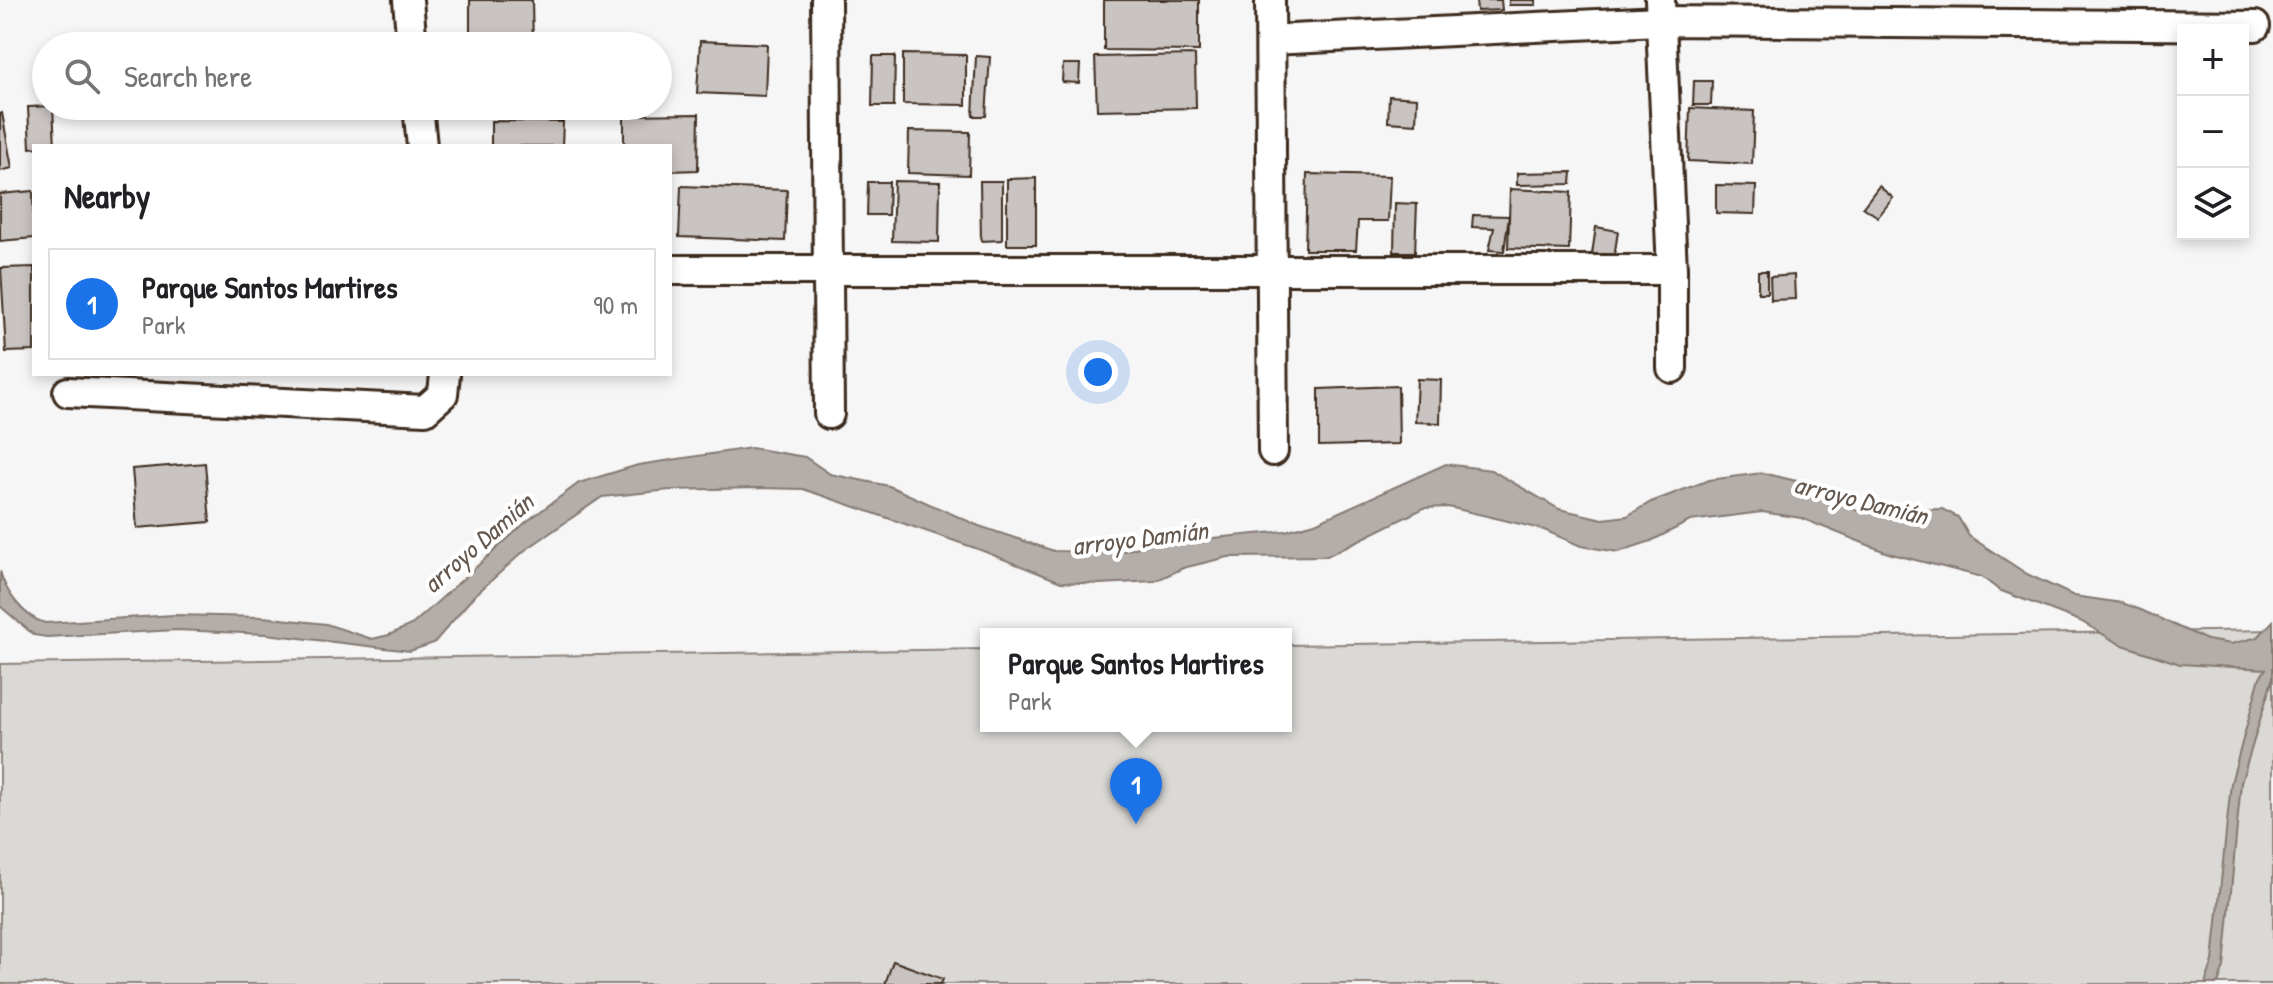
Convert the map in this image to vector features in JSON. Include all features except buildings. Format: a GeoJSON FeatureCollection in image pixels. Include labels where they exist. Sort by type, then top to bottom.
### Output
{"type":"FeatureCollection","features":[{"type":"Feature","properties":{"kind":"street"},"geometry":{"type":"LineString","coordinates":[[408,0],[411,32]]}},
{"type":"Feature","properties":{"kind":"street"},"geometry":{"type":"LineString","coordinates":[[826,0],[829,414]]}},
{"type":"Feature","properties":{"kind":"street"},"geometry":{"type":"LineString","coordinates":[[1270,0],[1273,451]]}},
{"type":"Feature","properties":{"kind":"street"},"geometry":{"type":"LineString","coordinates":[[1271,40],[1660,11],[2255,26]]}},
{"type":"Feature","properties":{"kind":"street"},"geometry":{"type":"LineString","coordinates":[[1660,11],[1672,270],[1672,368]]}},
{"type":"Feature","properties":{"kind":"street"},"geometry":{"type":"LineString","coordinates":[[419,120],[422,144]]}},
{"type":"Feature","properties":{"kind":"street"},"geometry":{"type":"LineString","coordinates":[[672,270],[1672,270]]}},
{"type":"Feature","properties":{"kind":"street"},"geometry":{"type":"LineString","coordinates":[[68,392],[425,410],[443,394],[445,376]]}},
{"type":"Feature","properties":{"kind":"shaded area"},"geometry":{"type":"Polygon","coordinates":[[[751,448],[805,457],[830,474],[889,486],[979,526],[1054,551],[1120,552],[1150,544],[1285,531],[1315,523],[1446,464],[1491,470],[1559,509],[1603,519],[1627,516],[1651,502],[1709,480],[1762,473],[1818,486],[1857,510],[1890,515],[1908,510],[1942,509],[1958,517],[1969,536],[2027,574],[2074,596],[2122,603],[2207,640],[2231,644],[2258,637],[2273,621],[2273,677],[2241,783],[2224,967],[2218,984],[2205,984],[2213,961],[2231,783],[2260,677],[2266,669],[2180,664],[2120,644],[2080,621],[1999,590],[1982,577],[1888,553],[1801,518],[1762,512],[1690,521],[1651,541],[1618,552],[1581,546],[1544,530],[1448,507],[1424,508],[1327,556],[1228,557],[1183,568],[1155,581],[1100,584],[1061,582],[978,549],[803,489],[670,490],[602,497],[524,551],[473,597],[434,643],[410,651],[266,634],[177,630],[47,637],[34,635],[0,606],[0,571],[16,602],[29,615],[45,623],[174,615],[263,617],[326,624],[372,639],[413,624],[526,522],[579,483],[638,465],[751,448]]]}},
{"type":"Feature","properties":{"kind":"shaded area"},"geometry":{"type":"Polygon","coordinates":[[[2273,630],[2273,984],[0,984],[0,664],[980,649],[980,732],[1292,732],[1292,645],[2273,630]]]}},
{"type":"Feature","properties":{"kind":"place","name":"Parque Santos Martires"},"geometry":{"type":"Point","coordinates":[1136,824]}},
{"type":"Feature","properties":{"kind":"water label","name":"arroyo Damián"},"geometry":{"type":"Point","coordinates":[1861,500]}},
{"type":"Feature","properties":{"kind":"water label","name":"arroyo Damián"},"geometry":{"type":"Point","coordinates":[1140,538]}},
{"type":"Feature","properties":{"kind":"water label","name":"arroyo Damián"},"geometry":{"type":"Point","coordinates":[478,543]}}]}
